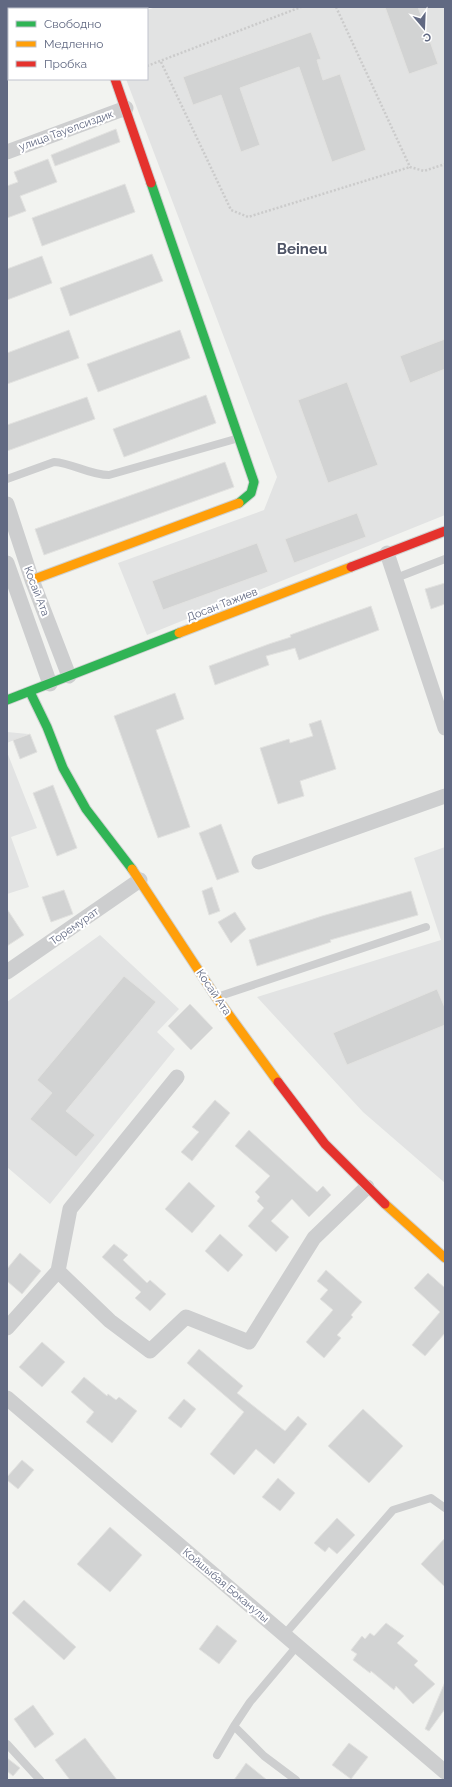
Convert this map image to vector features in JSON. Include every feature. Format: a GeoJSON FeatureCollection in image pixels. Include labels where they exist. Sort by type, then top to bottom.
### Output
{"type":"FeatureCollection","features":[{"type":"Feature","properties":{"kind":"street"},"geometry":{"type":"LineString","coordinates":[[32,580],[241,502],[251,493],[254,482],[115,80]]}},
{"type":"Feature","properties":{"kind":"street","name":"улица Тауелсиздик"},"geometry":{"type":"LineString","coordinates":[[7,152],[126,108]]}},
{"type":"Feature","properties":{"kind":"street","name":"Косай Ата"},"geometry":{"type":"LineString","coordinates":[[7,504],[32,580],[69,676]]}},
{"type":"Feature","properties":{"kind":"street","name":"Досан Тажиев"},"geometry":{"type":"LineString","coordinates":[[7,700],[445,531]]}},
{"type":"Feature","properties":{"kind":"street"},"geometry":{"type":"LineString","coordinates":[[387,553],[445,728]]}},
{"type":"Feature","properties":{"kind":"street","name":"Косай Ата"},"geometry":{"type":"LineString","coordinates":[[7,563],[50,684]]}},
{"type":"Feature","properties":{"kind":"street","name":"Косай Ата"},"geometry":{"type":"LineString","coordinates":[[30,692],[47,727],[62,768],[86,810],[140,880],[216,997],[289,1097],[325,1144],[367,1187],[445,1258]]}},
{"type":"Feature","properties":{"kind":"street"},"geometry":{"type":"LineString","coordinates":[[259,862],[445,796]]}},
{"type":"Feature","properties":{"kind":"street","name":"Торемурат"},"geometry":{"type":"LineString","coordinates":[[7,972],[140,880]]}},
{"type":"Feature","properties":{"kind":"street"},"geometry":{"type":"LineString","coordinates":[[7,1328],[58,1271],[70,1209],[177,1077]]}},
{"type":"Feature","properties":{"kind":"street"},"geometry":{"type":"LineString","coordinates":[[58,1271],[110,1321],[150,1351],[186,1317],[249,1342],[314,1238],[367,1187]]}},
{"type":"Feature","properties":{"kind":"street","name":"Койшыбая Боканулы"},"geometry":{"type":"LineString","coordinates":[[7,1398],[445,1772]]}},
{"type":"Feature","properties":{"kind":"lane"},"geometry":{"type":"LineString","coordinates":[[7,479],[54,462],[61,462],[92,474],[109,475],[240,438]]}},
{"type":"Feature","properties":{"kind":"lane"},"geometry":{"type":"LineString","coordinates":[[396,578],[445,559]]}},
{"type":"Feature","properties":{"kind":"lane"},"geometry":{"type":"LineString","coordinates":[[216,997],[426,927]]}},
{"type":"Feature","properties":{"kind":"lane"},"geometry":{"type":"LineString","coordinates":[[284,1635],[393,1510],[431,1498],[445,1508]]}},
{"type":"Feature","properties":{"kind":"lane"},"geometry":{"type":"LineString","coordinates":[[217,1755],[250,1702],[297,1646]]}},
{"type":"Feature","properties":{"kind":"lane"},"geometry":{"type":"LineString","coordinates":[[234,1726],[264,1756],[296,1780]]}},
{"type":"Feature","properties":{"kind":"lane"},"geometry":{"type":"LineString","coordinates":[[7,1744],[40,1780]]}},
{"type":"Feature","properties":{"kind":"path"},"geometry":{"type":"LineString","coordinates":[[148,66],[301,7]]}},
{"type":"Feature","properties":{"kind":"path"},"geometry":{"type":"LineString","coordinates":[[336,7],[410,167]]}},
{"type":"Feature","properties":{"kind":"path"},"geometry":{"type":"LineString","coordinates":[[161,62],[231,210],[248,217],[410,167],[424,171],[445,164]]}},
{"type":"Feature","properties":{"kind":"shaded area"},"geometry":{"type":"Polygon","coordinates":[[[156,7],[445,7],[445,515],[147,635],[118,563],[264,510],[277,477],[126,80],[148,80],[148,10],[156,7]]]}},
{"type":"Feature","properties":{"kind":"shaded area"},"geometry":{"type":"Polygon","coordinates":[[[7,732],[28,734],[7,743],[7,732]]]}},
{"type":"Feature","properties":{"kind":"shaded area"},"geometry":{"type":"Polygon","coordinates":[[[7,752],[37,828],[11,837],[29,887],[7,894],[7,752]]]}},
{"type":"Feature","properties":{"kind":"shaded area"},"geometry":{"type":"Polygon","coordinates":[[[445,847],[445,1183],[363,1112],[257,997],[441,940],[414,858],[445,847]]]}},
{"type":"Feature","properties":{"kind":"shaded area"},"geometry":{"type":"Polygon","coordinates":[[[100,935],[179,1009],[157,1032],[175,1049],[50,1204],[7,1167],[7,1002],[100,935]]]}},
{"type":"Feature","properties":{"kind":"building"},"geometry":{"type":"Polygon","coordinates":[[[385,7],[418,7],[438,64],[409,74],[385,7]]]}},
{"type":"Feature","properties":{"kind":"building"},"geometry":{"type":"Polygon","coordinates":[[[311,32],[321,59],[317,60],[323,80],[340,74],[366,150],[332,162],[299,67],[240,88],[260,145],[241,152],[221,95],[193,105],[183,77],[311,32]]]}},
{"type":"Feature","properties":{"kind":"building"},"geometry":{"type":"Polygon","coordinates":[[[116,129],[120,142],[55,166],[51,155],[116,129]]]}},
{"type":"Feature","properties":{"kind":"building"},"geometry":{"type":"Polygon","coordinates":[[[48,159],[57,182],[20,196],[26,211],[7,218],[7,186],[18,182],[14,172],[48,159]]]}},
{"type":"Feature","properties":{"kind":"building"},"geometry":{"type":"Polygon","coordinates":[[[125,184],[135,212],[42,246],[32,218],[125,184]]]}},
{"type":"Feature","properties":{"kind":"building"},"geometry":{"type":"Polygon","coordinates":[[[152,254],[163,281],[70,316],[60,288],[152,254]]]}},
{"type":"Feature","properties":{"kind":"building"},"geometry":{"type":"Polygon","coordinates":[[[42,256],[52,283],[7,300],[7,269],[42,256]]]}},
{"type":"Feature","properties":{"kind":"building"},"geometry":{"type":"Polygon","coordinates":[[[69,330],[79,358],[7,384],[7,353],[69,330]]]}},
{"type":"Feature","properties":{"kind":"building"},"geometry":{"type":"Polygon","coordinates":[[[180,330],[190,358],[98,392],[87,364],[180,330]]]}},
{"type":"Feature","properties":{"kind":"building"},"geometry":{"type":"Polygon","coordinates":[[[445,339],[445,369],[410,383],[400,356],[445,339]]]}},
{"type":"Feature","properties":{"kind":"building"},"geometry":{"type":"Polygon","coordinates":[[[347,382],[378,465],[328,483],[298,400],[347,382]]]}},
{"type":"Feature","properties":{"kind":"building"},"geometry":{"type":"Polygon","coordinates":[[[206,395],[216,423],[124,457],[113,429],[206,395]]]}},
{"type":"Feature","properties":{"kind":"building"},"geometry":{"type":"Polygon","coordinates":[[[87,397],[95,419],[7,451],[7,425],[87,397]]]}},
{"type":"Feature","properties":{"kind":"building"},"geometry":{"type":"Polygon","coordinates":[[[225,462],[234,487],[44,555],[35,529],[225,462]]]}},
{"type":"Feature","properties":{"kind":"building"},"geometry":{"type":"Polygon","coordinates":[[[357,513],[366,537],[294,563],[285,539],[357,513]]]}},
{"type":"Feature","properties":{"kind":"building"},"geometry":{"type":"Polygon","coordinates":[[[257,543],[268,572],[163,610],[152,581],[257,543]]]}},
{"type":"Feature","properties":{"kind":"building"},"geometry":{"type":"Polygon","coordinates":[[[445,583],[445,604],[431,609],[425,589],[445,583]]]}},
{"type":"Feature","properties":{"kind":"building"},"geometry":{"type":"Polygon","coordinates":[[[371,606],[379,630],[299,660],[295,648],[266,656],[269,665],[215,685],[209,666],[291,637],[290,635],[371,606]]]}},
{"type":"Feature","properties":{"kind":"building"},"geometry":{"type":"Polygon","coordinates":[[[175,693],[184,719],[156,730],[190,827],[158,838],[114,716],[175,693]]]}},
{"type":"Feature","properties":{"kind":"building"},"geometry":{"type":"Polygon","coordinates":[[[321,720],[336,769],[300,781],[304,796],[278,804],[260,748],[289,739],[290,743],[313,736],[309,724],[321,720]]]}},
{"type":"Feature","properties":{"kind":"building"},"geometry":{"type":"Polygon","coordinates":[[[30,734],[37,752],[20,759],[13,740],[30,734]]]}},
{"type":"Feature","properties":{"kind":"building"},"geometry":{"type":"Polygon","coordinates":[[[53,785],[77,848],[57,856],[33,793],[53,785]]]}},
{"type":"Feature","properties":{"kind":"building"},"geometry":{"type":"Polygon","coordinates":[[[221,824],[239,872],[217,880],[199,833],[221,824]]]}},
{"type":"Feature","properties":{"kind":"building"},"geometry":{"type":"Polygon","coordinates":[[[212,887],[220,911],[209,915],[202,891],[212,887]]]}},
{"type":"Feature","properties":{"kind":"building"},"geometry":{"type":"Polygon","coordinates":[[[64,890],[73,914],[51,922],[42,897],[64,890]]]}},
{"type":"Feature","properties":{"kind":"building"},"geometry":{"type":"Polygon","coordinates":[[[411,891],[418,915],[330,940],[331,942],[257,966],[249,940],[322,916],[411,891]]]}},
{"type":"Feature","properties":{"kind":"building"},"geometry":{"type":"Polygon","coordinates":[[[7,909],[24,935],[7,946],[7,909]]]}},
{"type":"Feature","properties":{"kind":"building"},"geometry":{"type":"Polygon","coordinates":[[[235,912],[246,929],[231,943],[218,922],[235,912]]]}},
{"type":"Feature","properties":{"kind":"building"},"geometry":{"type":"Polygon","coordinates":[[[124,976],[156,1002],[66,1111],[95,1135],[76,1157],[30,1119],[52,1093],[37,1080],[124,976]]]}},
{"type":"Feature","properties":{"kind":"building"},"geometry":{"type":"Polygon","coordinates":[[[437,989],[445,1008],[445,1025],[347,1065],[333,1033],[437,989]]]}},
{"type":"Feature","properties":{"kind":"building"},"geometry":{"type":"Polygon","coordinates":[[[190,1004],[213,1028],[191,1050],[168,1026],[190,1004]]]}},
{"type":"Feature","properties":{"kind":"building"},"geometry":{"type":"Polygon","coordinates":[[[215,1100],[230,1113],[192,1161],[181,1152],[199,1132],[192,1127],[215,1100]]]}},
{"type":"Feature","properties":{"kind":"building"},"geometry":{"type":"Polygon","coordinates":[[[249,1130],[317,1192],[323,1186],[331,1195],[309,1217],[292,1199],[271,1221],[289,1237],[276,1252],[248,1226],[264,1208],[257,1201],[260,1197],[255,1192],[270,1176],[235,1146],[249,1130]]]}},
{"type":"Feature","properties":{"kind":"building"},"geometry":{"type":"Polygon","coordinates":[[[189,1182],[215,1206],[192,1233],[165,1209],[189,1182]]]}},
{"type":"Feature","properties":{"kind":"building"},"geometry":{"type":"Polygon","coordinates":[[[220,1234],[243,1255],[228,1272],[205,1251],[220,1234]]]}},
{"type":"Feature","properties":{"kind":"building"},"geometry":{"type":"Polygon","coordinates":[[[114,1244],[128,1255],[123,1260],[147,1283],[150,1280],[166,1294],[150,1311],[135,1298],[141,1292],[102,1257],[114,1244]]]}},
{"type":"Feature","properties":{"kind":"building"},"geometry":{"type":"Polygon","coordinates":[[[20,1253],[41,1271],[22,1294],[7,1281],[7,1269],[20,1253]]]}},
{"type":"Feature","properties":{"kind":"building"},"geometry":{"type":"Polygon","coordinates":[[[326,1270],[362,1302],[351,1315],[353,1317],[337,1335],[341,1338],[324,1358],[306,1342],[333,1310],[320,1299],[328,1290],[317,1281],[326,1270]]]}},
{"type":"Feature","properties":{"kind":"building"},"geometry":{"type":"Polygon","coordinates":[[[428,1273],[445,1288],[445,1333],[425,1356],[412,1345],[440,1312],[414,1288],[428,1273]]]}},
{"type":"Feature","properties":{"kind":"building"},"geometry":{"type":"Polygon","coordinates":[[[42,1342],[65,1362],[42,1387],[19,1367],[42,1342]]]}},
{"type":"Feature","properties":{"kind":"building"},"geometry":{"type":"Polygon","coordinates":[[[199,1349],[243,1386],[237,1393],[285,1431],[298,1416],[307,1424],[274,1464],[256,1449],[234,1475],[210,1454],[244,1412],[187,1363],[199,1349]]]}},
{"type":"Feature","properties":{"kind":"building"},"geometry":{"type":"Polygon","coordinates":[[[84,1377],[107,1396],[108,1394],[116,1400],[119,1397],[137,1411],[112,1443],[86,1422],[94,1412],[71,1392],[84,1377]]]}},
{"type":"Feature","properties":{"kind":"building"},"geometry":{"type":"Polygon","coordinates":[[[184,1399],[196,1409],[181,1428],[168,1418],[184,1399]]]}},
{"type":"Feature","properties":{"kind":"building"},"geometry":{"type":"Polygon","coordinates":[[[363,1409],[403,1446],[369,1483],[328,1446],[363,1409]]]}},
{"type":"Feature","properties":{"kind":"building"},"geometry":{"type":"Polygon","coordinates":[[[22,1460],[34,1470],[18,1489],[7,1480],[7,1477],[22,1460]]]}},
{"type":"Feature","properties":{"kind":"building"},"geometry":{"type":"Polygon","coordinates":[[[278,1478],[295,1493],[280,1511],[262,1497],[278,1478]]]}},
{"type":"Feature","properties":{"kind":"building"},"geometry":{"type":"Polygon","coordinates":[[[337,1518],[355,1535],[337,1554],[329,1547],[325,1552],[314,1543],[337,1518]]]}},
{"type":"Feature","properties":{"kind":"building"},"geometry":{"type":"Polygon","coordinates":[[[110,1527],[142,1555],[110,1592],[77,1564],[110,1527]]]}},
{"type":"Feature","properties":{"kind":"building"},"geometry":{"type":"Polygon","coordinates":[[[445,1538],[445,1587],[421,1564],[445,1538]]]}},
{"type":"Feature","properties":{"kind":"building"},"geometry":{"type":"Polygon","coordinates":[[[24,1600],[76,1647],[64,1660],[12,1613],[24,1600]]]}},
{"type":"Feature","properties":{"kind":"building"},"geometry":{"type":"Polygon","coordinates":[[[386,1623],[404,1636],[397,1643],[418,1661],[414,1665],[435,1684],[413,1704],[396,1686],[394,1690],[371,1671],[370,1673],[353,1660],[357,1654],[351,1650],[362,1636],[365,1639],[370,1633],[374,1636],[386,1623]]]}},
{"type":"Feature","properties":{"kind":"building"},"geometry":{"type":"Polygon","coordinates":[[[217,1625],[237,1641],[219,1664],[199,1649],[217,1625]]]}},
{"type":"Feature","properties":{"kind":"building"},"geometry":{"type":"Polygon","coordinates":[[[445,1682],[445,1709],[429,1731],[425,1729],[445,1682]]]}},
{"type":"Feature","properties":{"kind":"building"},"geometry":{"type":"Polygon","coordinates":[[[33,1705],[54,1734],[35,1748],[14,1719],[33,1705]]]}},
{"type":"Feature","properties":{"kind":"building"},"geometry":{"type":"Polygon","coordinates":[[[85,1738],[117,1780],[70,1780],[55,1760],[85,1738]]]}},
{"type":"Feature","properties":{"kind":"building"},"geometry":{"type":"Polygon","coordinates":[[[349,1743],[368,1757],[351,1779],[332,1765],[349,1743]]]}},
{"type":"Feature","properties":{"kind":"building"},"geometry":{"type":"Polygon","coordinates":[[[7,1758],[20,1768],[13,1776],[7,1771],[7,1758]]]}},
{"type":"Feature","properties":{"kind":"building"},"geometry":{"type":"Polygon","coordinates":[[[246,1763],[267,1780],[234,1780],[246,1763]]]}},
{"type":"Feature","properties":{"kind":"traffic: fast"},"geometry":{"type":"LineString","coordinates":[[151,183],[254,482],[251,493],[239,503]]}},
{"type":"Feature","properties":{"kind":"traffic: fast"},"geometry":{"type":"LineString","coordinates":[[7,700],[179,633]]}},
{"type":"Feature","properties":{"kind":"traffic: fast"},"geometry":{"type":"LineString","coordinates":[[30,692],[47,727],[63,768],[86,809],[132,869]]}},
{"type":"Feature","properties":{"kind":"traffic: slow"},"geometry":{"type":"LineString","coordinates":[[32,580],[239,503]]}},
{"type":"Feature","properties":{"kind":"traffic: slow"},"geometry":{"type":"LineString","coordinates":[[179,633],[351,567]]}},
{"type":"Feature","properties":{"kind":"traffic: slow"},"geometry":{"type":"LineString","coordinates":[[132,869],[216,997],[278,1082]]}},
{"type":"Feature","properties":{"kind":"traffic: slow"},"geometry":{"type":"LineString","coordinates":[[385,1204],[445,1258]]}},
{"type":"Feature","properties":{"kind":"traffic: jam"},"geometry":{"type":"LineString","coordinates":[[115,80],[151,183]]}},
{"type":"Feature","properties":{"kind":"traffic: jam"},"geometry":{"type":"LineString","coordinates":[[351,567],[445,531]]}},
{"type":"Feature","properties":{"kind":"traffic: jam"},"geometry":{"type":"LineString","coordinates":[[278,1082],[325,1144],[385,1204]]}},
{"type":"Feature","properties":{"kind":"district","name":"Beineu"},"geometry":{"type":"Point","coordinates":[302,249]}}]}
